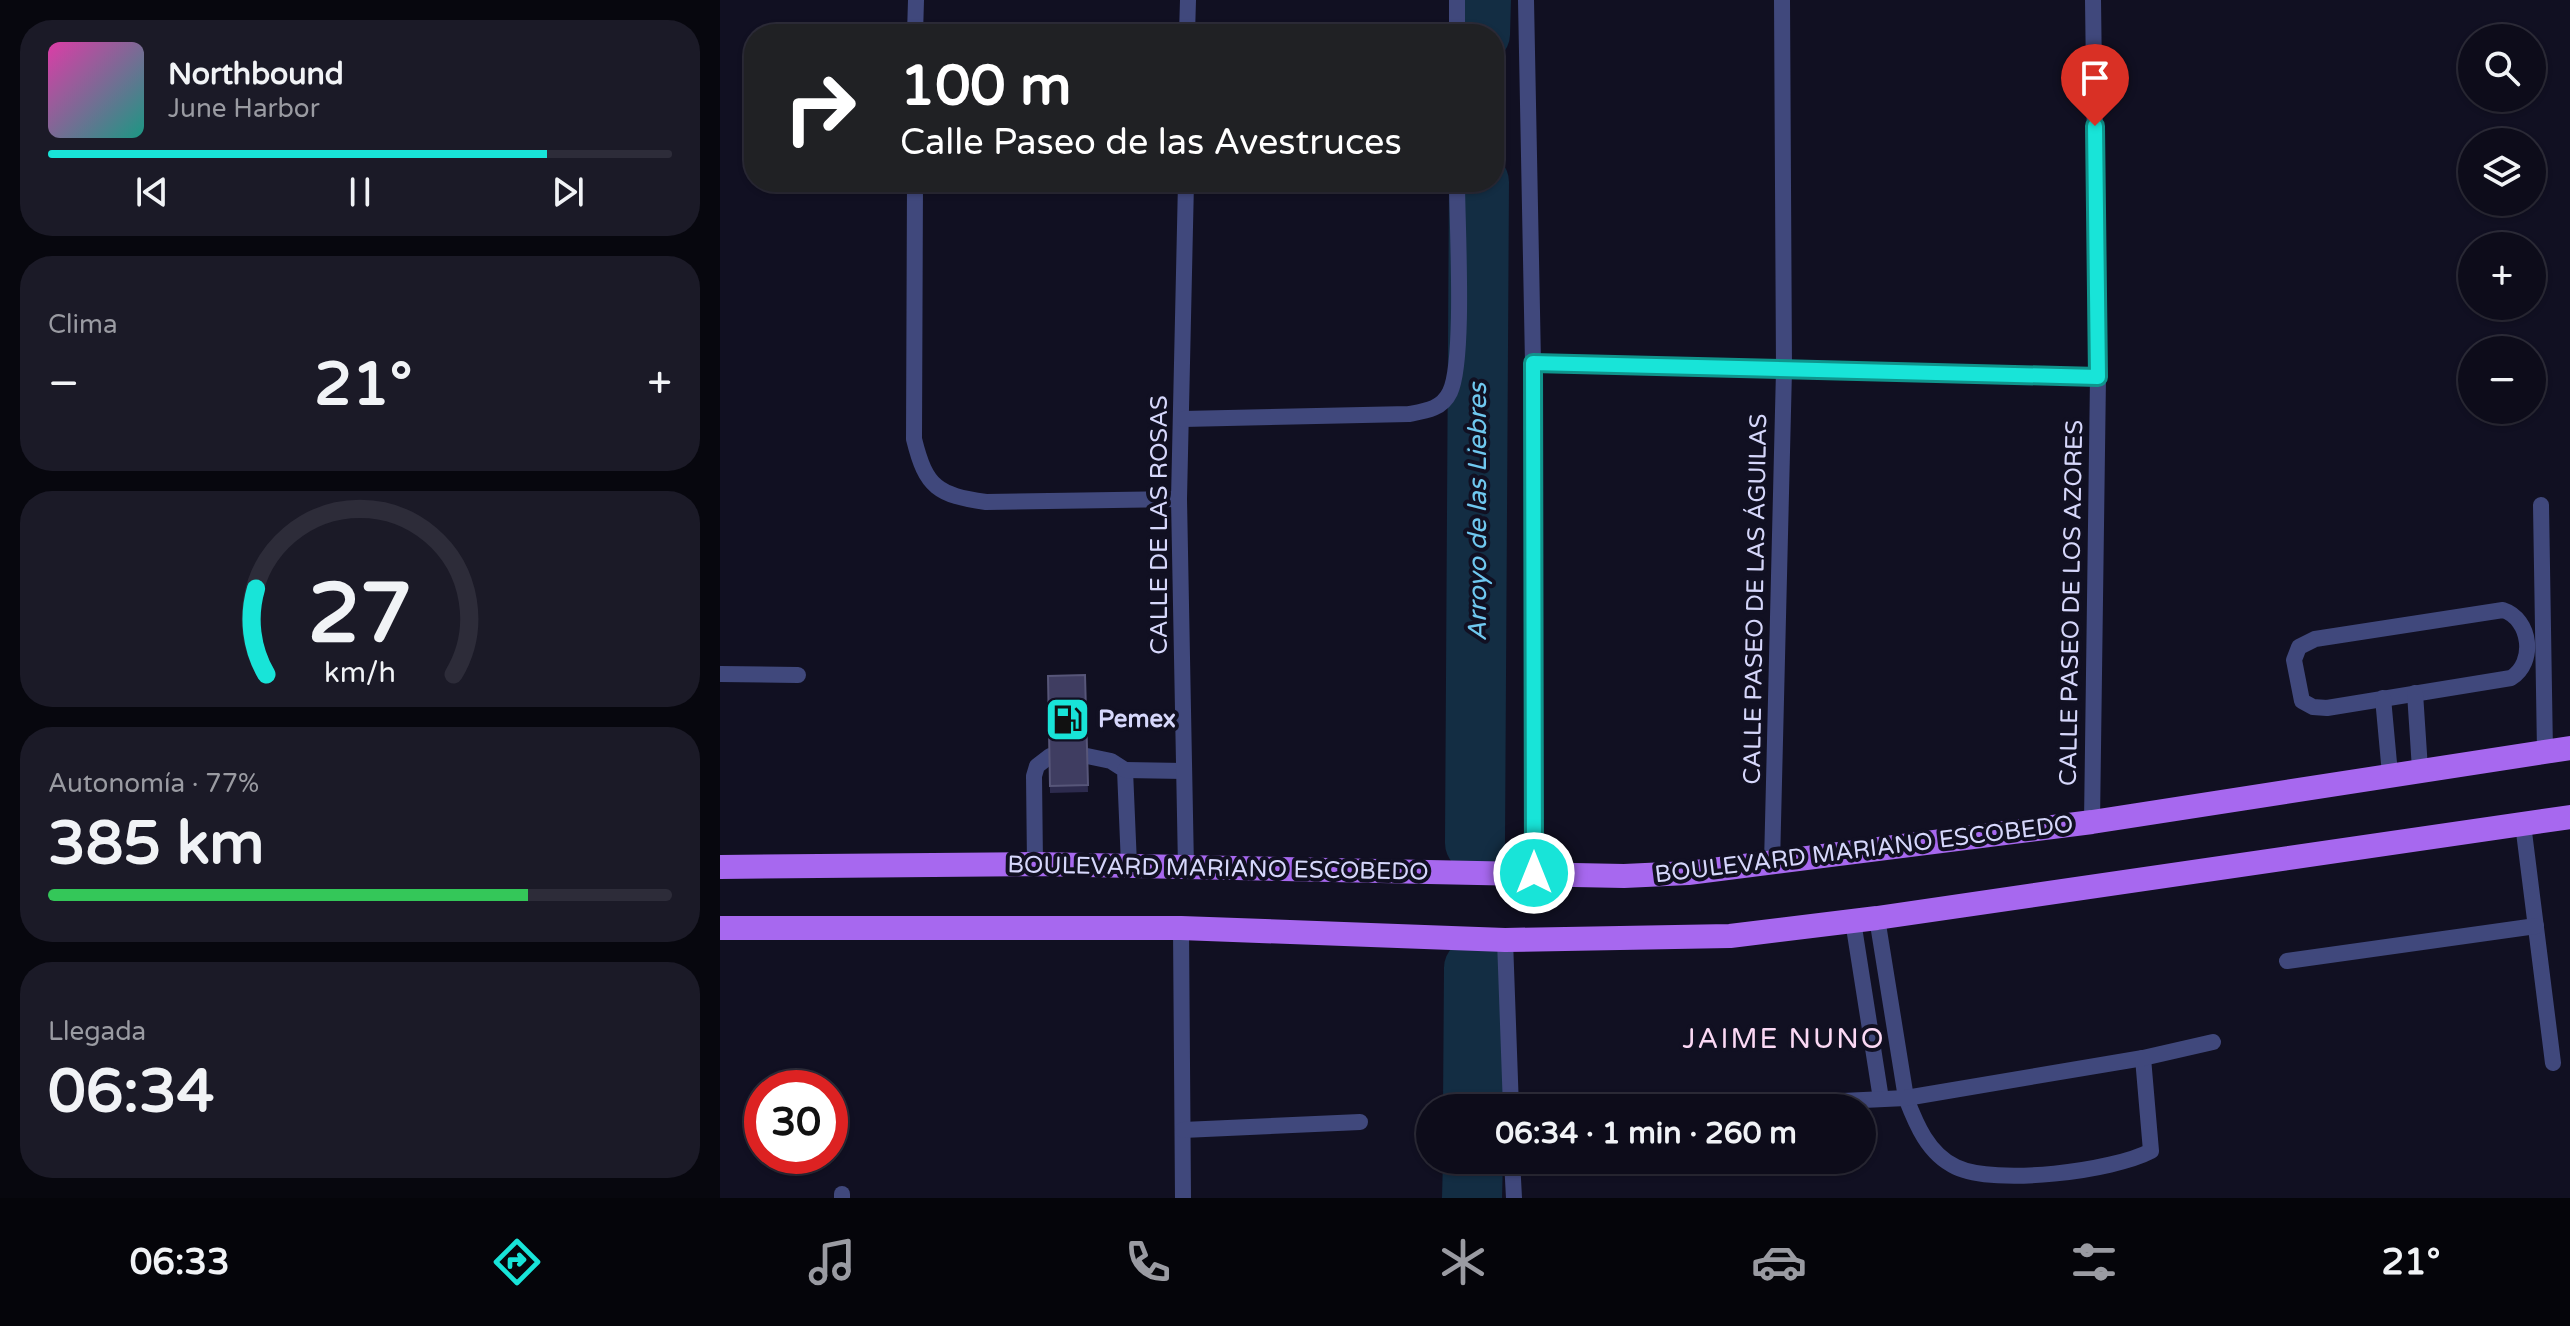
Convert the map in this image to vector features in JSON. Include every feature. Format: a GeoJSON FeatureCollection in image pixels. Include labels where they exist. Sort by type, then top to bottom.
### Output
{"type":"FeatureCollection","features":[{"type":"Feature","properties":{"kind":"main road","name":"BOULEVARD MARIANO ESCOBEDO"},"geometry":{"type":"LineString","coordinates":[[720,867],[1035,864],[1624,876],[1772,864],[2092,822],[2570,748]]}},
{"type":"Feature","properties":{"kind":"main road"},"geometry":{"type":"LineString","coordinates":[[720,928],[1181,928],[1505,940],[1700,938],[1865,920],[2570,817]]}},
{"type":"Feature","properties":{"kind":"street"},"geometry":{"type":"LineString","coordinates":[[915,24],[916,0]]}},
{"type":"Feature","properties":{"kind":"street"},"geometry":{"type":"LineString","coordinates":[[1187,24],[1188,0]]}},
{"type":"Feature","properties":{"kind":"street"},"geometry":{"type":"LineString","coordinates":[[1457,0],[1457,24]]}},
{"type":"Feature","properties":{"kind":"street"},"geometry":{"type":"LineString","coordinates":[[1526,0],[1533,363],[1534,873]]}},
{"type":"Feature","properties":{"kind":"street","name":"CALLE PASEO DE LAS ÁGUILAS"},"geometry":{"type":"LineString","coordinates":[[1772,864],[1784,370],[1782,0]]}},
{"type":"Feature","properties":{"kind":"street","name":"CALLE PASEO DE LOS AZORES"},"geometry":{"type":"LineString","coordinates":[[2092,822],[2098,377],[2093,0]]}},
{"type":"Feature","properties":{"kind":"street"},"geometry":{"type":"LineString","coordinates":[[915,192],[914,439],[921,467],[933,487],[955,497],[986,502],[1179,499]]}},
{"type":"Feature","properties":{"kind":"street","name":"CALLE DE LAS ROSAS"},"geometry":{"type":"LineString","coordinates":[[1186,192],[1179,499],[1186,868]]}},
{"type":"Feature","properties":{"kind":"street"},"geometry":{"type":"LineString","coordinates":[[1183,419],[1409,414],[1436,409],[1450,392],[1456,351],[1457,192]]}},
{"type":"Feature","properties":{"kind":"street"},"geometry":{"type":"LineString","coordinates":[[1533,363],[2098,377]]}},
{"type":"Feature","properties":{"kind":"street"},"geometry":{"type":"LineString","coordinates":[[2541,505],[2545,752]]}},
{"type":"Feature","properties":{"kind":"street"},"geometry":{"type":"LineString","coordinates":[[2503,610],[2516,614],[2523,624],[2527,657],[2522,671],[2511,678],[2415,693],[2327,708],[2313,707],[2302,701],[2294,660],[2299,647],[2315,639],[2482,612],[2503,610]]}},
{"type":"Feature","properties":{"kind":"street"},"geometry":{"type":"LineString","coordinates":[[720,674],[798,675]]}},
{"type":"Feature","properties":{"kind":"street"},"geometry":{"type":"LineString","coordinates":[[2415,693],[2420,769]]}},
{"type":"Feature","properties":{"kind":"street"},"geometry":{"type":"LineString","coordinates":[[2383,698],[2390,774]]}},
{"type":"Feature","properties":{"kind":"street"},"geometry":{"type":"LineString","coordinates":[[1035,864],[1034,776],[1037,766],[1050,756]]}},
{"type":"Feature","properties":{"kind":"street"},"geometry":{"type":"LineString","coordinates":[[1087,756],[1111,761],[1125,770],[1184,771]]}},
{"type":"Feature","properties":{"kind":"street"},"geometry":{"type":"LineString","coordinates":[[1125,770],[1129,865]]}},
{"type":"Feature","properties":{"kind":"street"},"geometry":{"type":"LineString","coordinates":[[2523,824],[2553,1063]]}},
{"type":"Feature","properties":{"kind":"street"},"geometry":{"type":"LineString","coordinates":[[1865,920],[1906,1098],[1930,1147],[1956,1167],[2003,1175],[2056,1174],[2138,1158],[2151,1151],[2143,1058]]}},
{"type":"Feature","properties":{"kind":"street"},"geometry":{"type":"LineString","coordinates":[[1865,920],[1881,1099]]}},
{"type":"Feature","properties":{"kind":"street"},"geometry":{"type":"LineString","coordinates":[[2287,961],[2536,926]]}},
{"type":"Feature","properties":{"kind":"street"},"geometry":{"type":"LineString","coordinates":[[1181,928],[1183,1198]]}},
{"type":"Feature","properties":{"kind":"street"},"geometry":{"type":"LineString","coordinates":[[1505,940],[1510,1094]]}},
{"type":"Feature","properties":{"kind":"street"},"geometry":{"type":"LineString","coordinates":[[1876,1099],[1906,1098],[2143,1058],[2213,1042]]}},
{"type":"Feature","properties":{"kind":"street"},"geometry":{"type":"LineString","coordinates":[[1183,1130],[1360,1122]]}},
{"type":"Feature","properties":{"kind":"street"},"geometry":{"type":"LineString","coordinates":[[1513,1174],[1514,1198]]}},
{"type":"Feature","properties":{"kind":"building","name":"Pemex"},"geometry":{"type":"Polygon","coordinates":[[[1085,675],[1088,785],[1050,786],[1048,676],[1085,675]]]}},
{"type":"Feature","properties":{"kind":"waterway","name":"Arroyo de las Liebres"},"geometry":{"type":"LineString","coordinates":[[1480,24],[1481,0]]}},
{"type":"Feature","properties":{"kind":"waterway","name":"Arroyo de las Liebres"},"geometry":{"type":"LineString","coordinates":[[1475,843],[1479,192]]}},
{"type":"Feature","properties":{"kind":"waterway","name":"Arroyo de las Liebres"},"geometry":{"type":"LineString","coordinates":[[1473,1094],[1474,968]]}},
{"type":"Feature","properties":{"kind":"waterway","name":"Arroyo de las Liebres"},"geometry":{"type":"LineString","coordinates":[[1472,1198],[1473,1174]]}},
{"type":"Feature","properties":{"kind":"place","name":"Pemex"},"geometry":{"type":"Point","coordinates":[1067,719]}},
{"type":"Feature","properties":{"kind":"district","name":"JAIME NUNO"},"geometry":{"type":"Point","coordinates":[1784,1038]}},
{"type":"Feature","properties":{"kind":"route"},"geometry":{"type":"LineString","coordinates":[[1534,873],[1533,363],[2098,377],[2095,126]]}}]}
